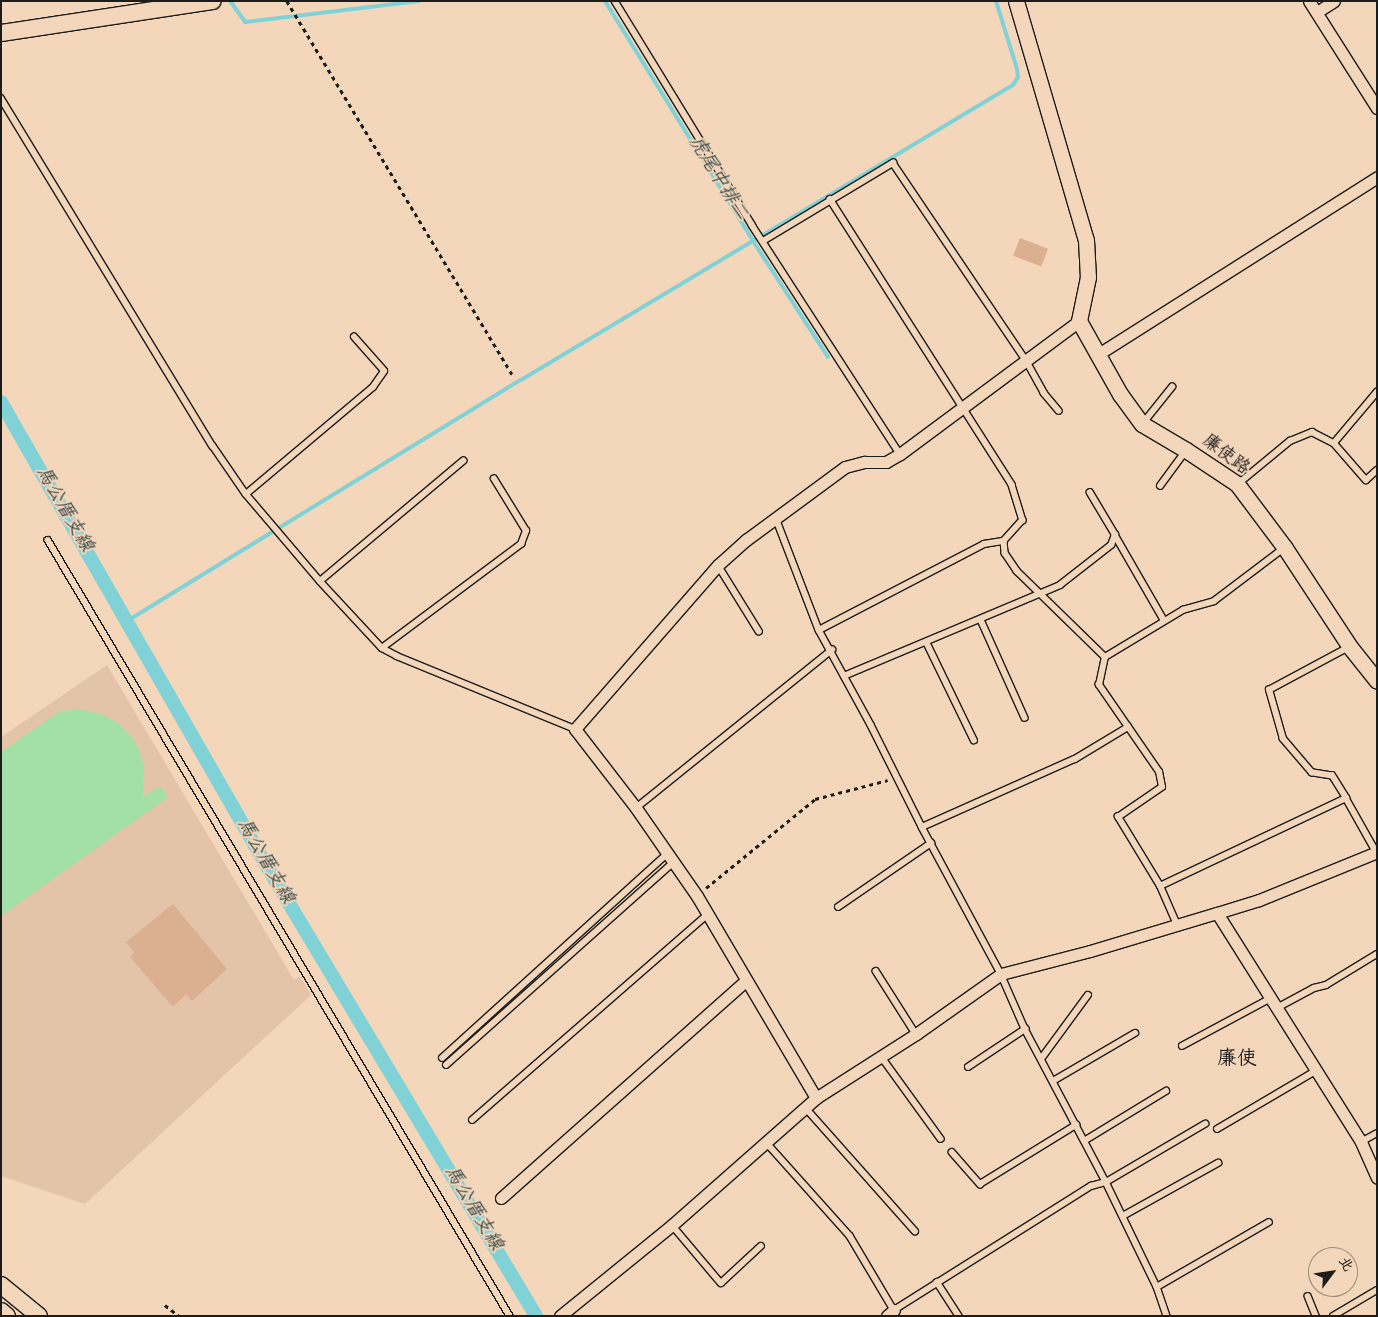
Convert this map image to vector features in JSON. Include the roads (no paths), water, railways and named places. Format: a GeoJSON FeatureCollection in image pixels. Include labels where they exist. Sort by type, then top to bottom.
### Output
{"type":"FeatureCollection","features":[{"type":"Feature","properties":{"kind":"main road"},"geometry":{"type":"LineString","coordinates":[[1,33],[213,1]]}},
{"type":"Feature","properties":{"kind":"main road"},"geometry":{"type":"LineString","coordinates":[[1,1284],[39,1316]]}},
{"type":"Feature","properties":{"kind":"main road"},"geometry":{"type":"LineString","coordinates":[[1,1311],[7,1316]]}},
{"type":"Feature","properties":{"kind":"street"},"geometry":{"type":"LineString","coordinates":[[816,1098],[745,981],[697,896],[636,808],[575,729],[718,565],[776,518],[845,467],[864,462],[886,462],[900,454],[1079,320],[1088,277],[1086,240],[1016,1]]}},
{"type":"Feature","properties":{"kind":"street"},"geometry":{"type":"LineString","coordinates":[[1309,1],[1377,108]]}},
{"type":"Feature","properties":{"kind":"street"},"geometry":{"type":"LineString","coordinates":[[1317,12],[1334,1]]}},
{"type":"Feature","properties":{"kind":"street"},"geometry":{"type":"LineString","coordinates":[[1097,355],[1377,177]]}},
{"type":"Feature","properties":{"kind":"street","name":"廉使路"},"geometry":{"type":"LineString","coordinates":[[1079,320],[1120,394],[1142,424],[1186,450],[1237,484],[1285,548],[1350,646],[1377,682]]}},
{"type":"Feature","properties":{"kind":"street"},"geometry":{"type":"LineString","coordinates":[[560,1316],[672,1225],[816,1098],[916,1034],[1000,974],[1090,951],[1217,914],[1259,900],[1377,852]]}},
{"type":"Feature","properties":{"kind":"street"},"geometry":{"type":"LineString","coordinates":[[1217,914],[1361,1142],[1377,1178]]}},
{"type":"Feature","properties":{"kind":"street"},"geometry":{"type":"LineString","coordinates":[[501,1198],[745,981]]}},
{"type":"Feature","properties":{"kind":"lane"},"geometry":{"type":"LineString","coordinates":[[616,1],[763,242],[900,454]]}},
{"type":"Feature","properties":{"kind":"lane"},"geometry":{"type":"LineString","coordinates":[[2,101],[212,446],[246,494],[320,581],[382,648],[397,656],[575,729]]}},
{"type":"Feature","properties":{"kind":"lane"},"geometry":{"type":"LineString","coordinates":[[763,242],[893,163],[1026,360],[1044,393],[1059,411]]}},
{"type":"Feature","properties":{"kind":"lane"},"geometry":{"type":"LineString","coordinates":[[820,630],[984,544],[1004,541],[1023,520],[1012,485],[830,200]]}},
{"type":"Feature","properties":{"kind":"lane"},"geometry":{"type":"LineString","coordinates":[[246,494],[373,387],[384,371],[354,337]]}},
{"type":"Feature","properties":{"kind":"lane"},"geometry":{"type":"LineString","coordinates":[[1142,424],[1172,387]]}},
{"type":"Feature","properties":{"kind":"lane"},"geometry":{"type":"LineString","coordinates":[[1334,443],[1377,392]]}},
{"type":"Feature","properties":{"kind":"lane"},"geometry":{"type":"LineString","coordinates":[[1237,484],[1290,441],[1312,432],[1334,443],[1366,480],[1377,470]]}},
{"type":"Feature","properties":{"kind":"lane"},"geometry":{"type":"LineString","coordinates":[[1160,486],[1186,450]]}},
{"type":"Feature","properties":{"kind":"lane"},"geometry":{"type":"LineString","coordinates":[[320,581],[463,461]]}},
{"type":"Feature","properties":{"kind":"lane"},"geometry":{"type":"LineString","coordinates":[[382,648],[520,544],[526,531],[494,479]]}},
{"type":"Feature","properties":{"kind":"lane"},"geometry":{"type":"LineString","coordinates":[[1090,493],[1164,620]]}},
{"type":"Feature","properties":{"kind":"lane"},"geometry":{"type":"LineString","coordinates":[[776,518],[820,630],[1000,974],[1025,1029],[1106,1182],[1157,1287],[1167,1316]]}},
{"type":"Feature","properties":{"kind":"lane"},"geometry":{"type":"LineString","coordinates":[[844,676],[927,643],[1060,585],[1112,545],[1115,535]]}},
{"type":"Feature","properties":{"kind":"lane"},"geometry":{"type":"LineString","coordinates":[[48,540],[510,1316]]}},
{"type":"Feature","properties":{"kind":"lane"},"geometry":{"type":"LineString","coordinates":[[1004,541],[1005,553],[1017,571],[1105,658]]}},
{"type":"Feature","properties":{"kind":"lane"},"geometry":{"type":"LineString","coordinates":[[1177,925],[1160,886],[1118,817],[1162,787],[1159,772],[1099,685],[1105,658],[1183,610],[1214,601],[1285,548]]}},
{"type":"Feature","properties":{"kind":"lane"},"geometry":{"type":"LineString","coordinates":[[718,565],[759,630]]}},
{"type":"Feature","properties":{"kind":"lane"},"geometry":{"type":"LineString","coordinates":[[981,620],[1025,718]]}},
{"type":"Feature","properties":{"kind":"lane"},"geometry":{"type":"LineString","coordinates":[[927,643],[974,740]]}},
{"type":"Feature","properties":{"kind":"lane"},"geometry":{"type":"LineString","coordinates":[[1350,646],[1269,690],[1283,739],[1312,774],[1332,776],[1377,852]]}},
{"type":"Feature","properties":{"kind":"lane"},"geometry":{"type":"LineString","coordinates":[[636,808],[832,650]]}},
{"type":"Feature","properties":{"kind":"lane"},"geometry":{"type":"LineString","coordinates":[[922,827],[1075,759],[1128,727]]}},
{"type":"Feature","properties":{"kind":"lane"},"geometry":{"type":"LineString","coordinates":[[1160,886],[1346,798]]}},
{"type":"Feature","properties":{"kind":"lane"},"geometry":{"type":"LineString","coordinates":[[838,907],[931,842]]}},
{"type":"Feature","properties":{"kind":"lane"},"geometry":{"type":"LineString","coordinates":[[442,1058],[671,857]]}},
{"type":"Feature","properties":{"kind":"lane"},"geometry":{"type":"LineString","coordinates":[[446,1065],[671,857]]}},
{"type":"Feature","properties":{"kind":"lane"},"geometry":{"type":"LineString","coordinates":[[472,1120],[707,915]]}},
{"type":"Feature","properties":{"kind":"lane"},"geometry":{"type":"LineString","coordinates":[[1182,1046],[1274,1003],[1326,985],[1377,954]]}},
{"type":"Feature","properties":{"kind":"lane"},"geometry":{"type":"LineString","coordinates":[[876,971],[916,1034]]}},
{"type":"Feature","properties":{"kind":"lane"},"geometry":{"type":"LineString","coordinates":[[1041,1059],[1088,994]]}},
{"type":"Feature","properties":{"kind":"lane"},"geometry":{"type":"LineString","coordinates":[[968,1067],[1025,1029]]}},
{"type":"Feature","properties":{"kind":"lane"},"geometry":{"type":"LineString","coordinates":[[1053,1081],[1134,1033]]}},
{"type":"Feature","properties":{"kind":"lane"},"geometry":{"type":"LineString","coordinates":[[881,1056],[941,1139]]}},
{"type":"Feature","properties":{"kind":"lane"},"geometry":{"type":"LineString","coordinates":[[1217,1129],[1317,1070]]}},
{"type":"Feature","properties":{"kind":"lane"},"geometry":{"type":"LineString","coordinates":[[1084,1141],[1166,1091]]}},
{"type":"Feature","properties":{"kind":"lane"},"geometry":{"type":"LineString","coordinates":[[806,1107],[915,1231]]}},
{"type":"Feature","properties":{"kind":"lane"},"geometry":{"type":"LineString","coordinates":[[952,1152],[980,1184],[1076,1124]]}},
{"type":"Feature","properties":{"kind":"lane"},"geometry":{"type":"LineString","coordinates":[[766,1142],[850,1236],[891,1313],[937,1282],[1091,1186],[1106,1182],[1205,1124]]}},
{"type":"Feature","properties":{"kind":"lane"},"geometry":{"type":"LineString","coordinates":[[1361,1142],[1377,1133]]}},
{"type":"Feature","properties":{"kind":"lane"},"geometry":{"type":"LineString","coordinates":[[1123,1216],[1218,1163]]}},
{"type":"Feature","properties":{"kind":"lane"},"geometry":{"type":"LineString","coordinates":[[1157,1287],[1269,1222]]}},
{"type":"Feature","properties":{"kind":"lane"},"geometry":{"type":"LineString","coordinates":[[672,1225],[721,1282],[761,1246]]}},
{"type":"Feature","properties":{"kind":"lane"},"geometry":{"type":"LineString","coordinates":[[937,1282],[959,1316]]}},
{"type":"Feature","properties":{"kind":"lane"},"geometry":{"type":"LineString","coordinates":[[1333,1316],[1377,1290]]}},
{"type":"Feature","properties":{"kind":"lane"},"geometry":{"type":"LineString","coordinates":[[1308,1297],[1316,1316]]}},
{"type":"Feature","properties":{"kind":"waterway","name":"虎尾中排二"},"geometry":{"type":"LineString","coordinates":[[230,1],[245,22],[419,1]]}},
{"type":"Feature","properties":{"kind":"waterway","name":"虎尾中排二"},"geometry":{"type":"LineString","coordinates":[[605,1],[753,241],[828,357]]}},
{"type":"Feature","properties":{"kind":"waterway"},"geometry":{"type":"LineString","coordinates":[[127,621],[521,380],[1013,85],[1018,77],[1017,69],[996,1]]}},
{"type":"Feature","properties":{"kind":"waterway","name":"馬公厝支線"},"geometry":{"type":"LineString","coordinates":[[1,402],[269,870],[536,1316]]}},
{"type":"Feature","properties":{"kind":"district","name":"廉使"},"geometry":{"type":"Point","coordinates":[1237,1060]}}]}
